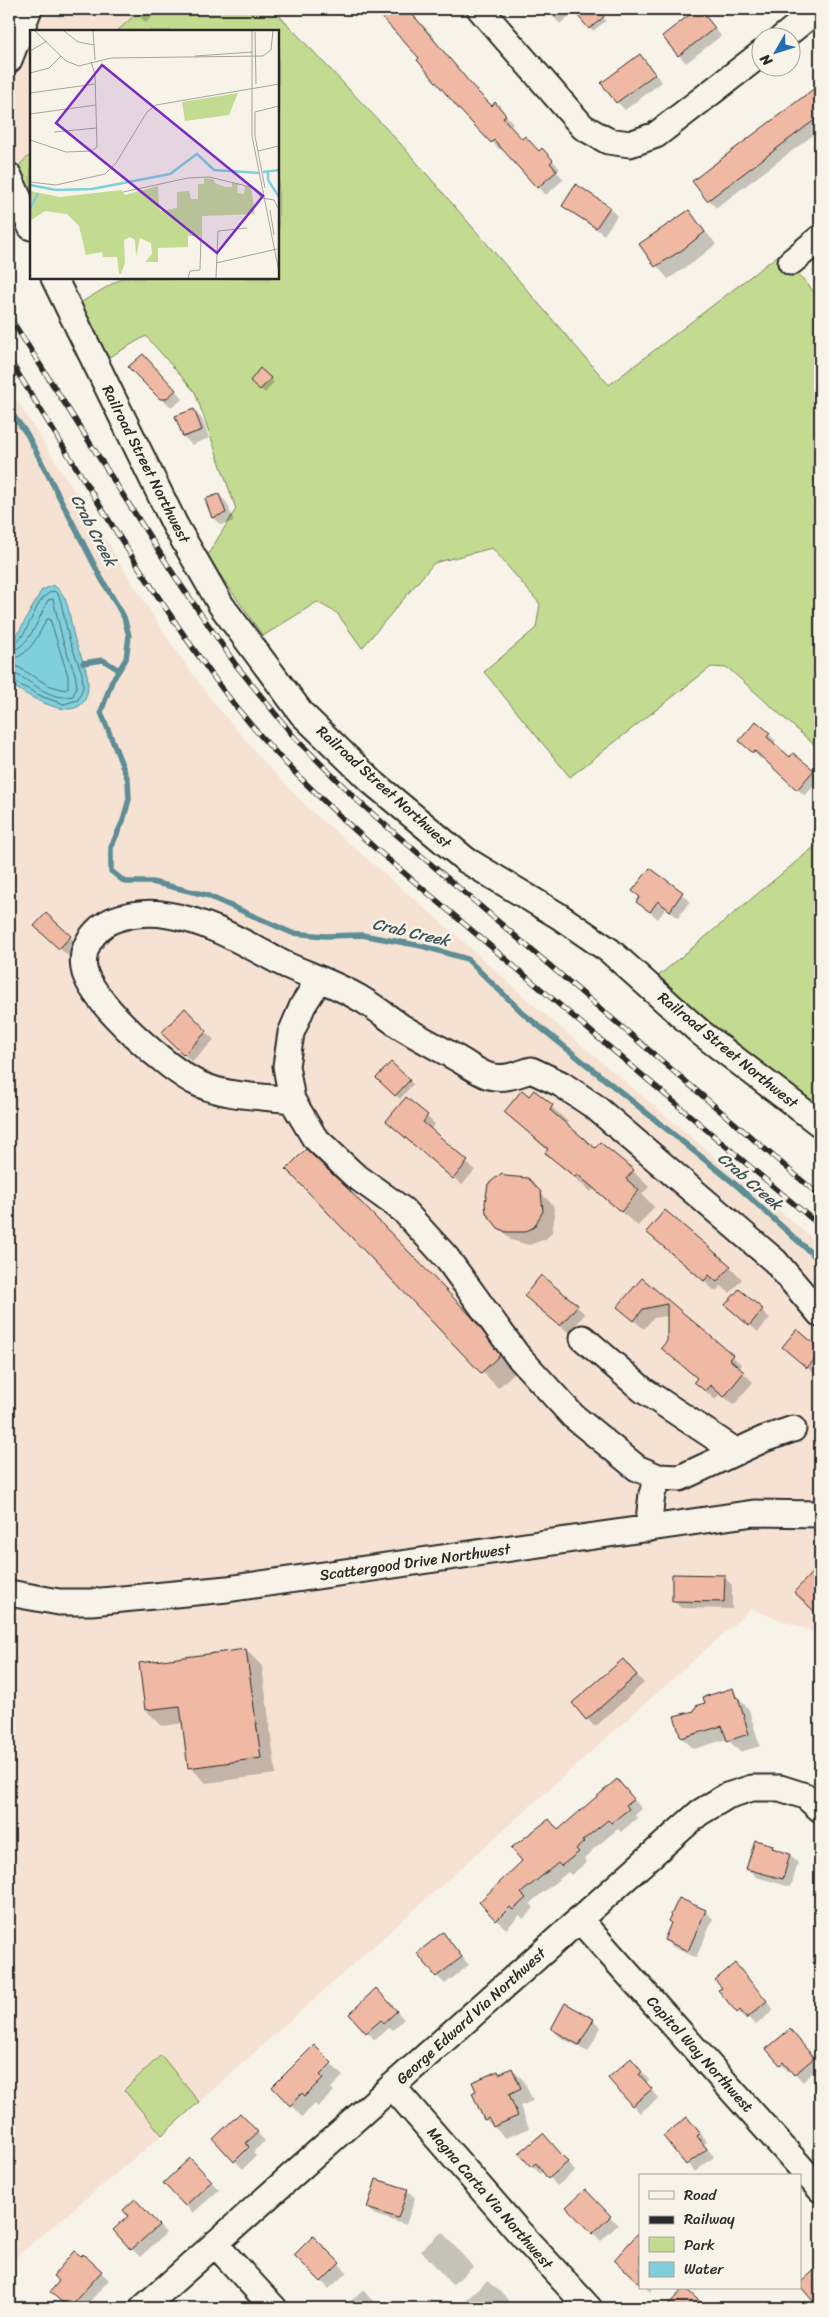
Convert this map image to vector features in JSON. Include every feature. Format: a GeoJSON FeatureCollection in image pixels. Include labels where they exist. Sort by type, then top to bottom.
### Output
{"type":"FeatureCollection","features":[{"type":"Feature","properties":{"kind":"street"},"geometry":{"type":"LineString","coordinates":[[9,60],[29,9]]}},
{"type":"Feature","properties":{"kind":"street"},"geometry":{"type":"LineString","coordinates":[[480,9],[584,127],[608,141],[630,144],[656,135],[752,61]]}},
{"type":"Feature","properties":{"kind":"street"},"geometry":{"type":"LineString","coordinates":[[794,28],[818,9]]}},
{"type":"Feature","properties":{"kind":"street"},"geometry":{"type":"LineString","coordinates":[[9,176],[30,225]]}},
{"type":"Feature","properties":{"kind":"street"},"geometry":{"type":"LineString","coordinates":[[791,262],[820,238]]}},
{"type":"Feature","properties":{"kind":"street","name":"Railroad Street Northwest"},"geometry":{"type":"LineString","coordinates":[[54,279],[175,525],[221,605],[302,714],[372,782],[466,860],[559,916],[610,952],[701,1033],[820,1124]]}},
{"type":"Feature","properties":{"kind":"street"},"geometry":{"type":"LineString","coordinates":[[292,1100],[221,1092],[199,1084],[174,1069],[111,1012],[95,992],[85,973],[84,952],[90,937],[106,923],[122,917],[166,914],[208,925],[319,980],[360,998],[401,1026],[488,1076],[510,1078],[530,1070],[561,1084],[594,1106],[775,1261],[820,1314]]}},
{"type":"Feature","properties":{"kind":"street"},"geometry":{"type":"LineString","coordinates":[[319,980],[303,1006],[291,1033],[286,1066],[292,1100],[314,1137],[353,1174],[403,1210],[446,1257],[517,1355],[573,1416],[638,1468],[658,1477],[680,1478],[793,1429]]}},
{"type":"Feature","properties":{"kind":"street"},"geometry":{"type":"LineString","coordinates":[[583,1338],[644,1390],[737,1452]]}},
{"type":"Feature","properties":{"kind":"street"},"geometry":{"type":"LineString","coordinates":[[648,1529],[652,1494],[658,1477]]}},
{"type":"Feature","properties":{"kind":"street","name":"Scattergood Drive Northwest"},"geometry":{"type":"LineString","coordinates":[[9,1593],[59,1602],[91,1602],[228,1589],[754,1514],[820,1514]]}},
{"type":"Feature","properties":{"kind":"street","name":"George Edward Via Northwest"},"geometry":{"type":"LineString","coordinates":[[144,2308],[699,1813],[727,1796],[752,1788],[780,1788],[805,1796],[820,1809]]}},
{"type":"Feature","properties":{"kind":"street","name":"Capitol Way Northwest"},"geometry":{"type":"LineString","coordinates":[[580,1919],[820,2189]]}},
{"type":"Feature","properties":{"kind":"street","name":"Magna Carta Via Northwest"},"geometry":{"type":"LineString","coordinates":[[392,2086],[519,2232],[589,2308]]}},
{"type":"Feature","properties":{"kind":"street"},"geometry":{"type":"LineString","coordinates":[[215,2244],[274,2308]]}},
{"type":"Feature","properties":{"kind":"shaded area"},"geometry":{"type":"Polygon","coordinates":[[[45,9],[142,9],[118,30],[33,30],[45,9]]]}},
{"type":"Feature","properties":{"kind":"shaded area"},"geometry":{"type":"Polygon","coordinates":[[[30,34],[30,155],[15,169],[9,147],[9,81],[30,34]]]}},
{"type":"Feature","properties":{"kind":"shaded area"},"geometry":{"type":"Polygon","coordinates":[[[9,388],[172,645],[214,703],[266,764],[309,809],[464,942],[523,996],[820,1245],[820,1634],[751,1609],[162,2135],[9,2263],[9,388]]]}},
{"type":"Feature","properties":{"kind":"green space"},"geometry":{"type":"Polygon","coordinates":[[[142,9],[273,9],[399,142],[609,385],[781,253],[820,299],[820,750],[728,668],[711,667],[570,777],[484,672],[536,628],[540,604],[492,548],[434,563],[362,648],[337,613],[317,602],[263,636],[207,556],[236,509],[195,392],[146,336],[106,359],[80,303],[120,279],[279,279],[279,30],[118,30],[142,9]]]}},
{"type":"Feature","properties":{"kind":"green space"},"geometry":{"type":"Polygon","coordinates":[[[30,155],[30,200],[15,169],[30,155]]]}},
{"type":"Feature","properties":{"kind":"green space"},"geometry":{"type":"Polygon","coordinates":[[[820,842],[820,1111],[762,1066],[657,977],[820,842]]]}},
{"type":"Feature","properties":{"kind":"green space"},"geometry":{"type":"Polygon","coordinates":[[[161,2055],[199,2102],[162,2135],[124,2090],[161,2055]]]}},
{"type":"Feature","properties":{"kind":"water"},"geometry":{"type":"Polygon","coordinates":[[[53,585],[59,590],[66,602],[75,640],[86,669],[88,681],[84,700],[77,707],[66,709],[41,702],[9,683],[9,642],[20,630],[41,591],[53,585]]]}},
{"type":"Feature","properties":{"kind":"building"},"geometry":{"type":"Polygon","coordinates":[[[374,9],[408,9],[476,90],[492,106],[495,102],[506,115],[503,118],[522,139],[525,136],[539,151],[542,148],[553,160],[550,163],[557,171],[537,188],[494,140],[491,143],[458,108],[417,60],[419,58],[374,9]]]}},
{"type":"Feature","properties":{"kind":"building"},"geometry":{"type":"Polygon","coordinates":[[[572,9],[597,9],[604,17],[589,29],[572,9]]]}},
{"type":"Feature","properties":{"kind":"building"},"geometry":{"type":"Polygon","coordinates":[[[697,9],[700,9],[715,28],[678,56],[662,36],[697,9]]]}},
{"type":"Feature","properties":{"kind":"building"},"geometry":{"type":"Polygon","coordinates":[[[640,54],[655,74],[616,103],[601,83],[640,54]]]}},
{"type":"Feature","properties":{"kind":"building"},"geometry":{"type":"Polygon","coordinates":[[[820,84],[820,116],[707,201],[692,181],[820,84]]]}},
{"type":"Feature","properties":{"kind":"building"},"geometry":{"type":"Polygon","coordinates":[[[576,184],[610,207],[596,228],[562,206],[576,184]]]}},
{"type":"Feature","properties":{"kind":"building"},"geometry":{"type":"Polygon","coordinates":[[[689,210],[705,232],[682,250],[655,267],[639,244],[689,210]]]}},
{"type":"Feature","properties":{"kind":"building"},"geometry":{"type":"Polygon","coordinates":[[[143,354],[176,390],[166,399],[160,399],[128,367],[143,354]]]}},
{"type":"Feature","properties":{"kind":"building"},"geometry":{"type":"Polygon","coordinates":[[[260,368],[271,378],[260,390],[250,381],[260,368]]]}},
{"type":"Feature","properties":{"kind":"building"},"geometry":{"type":"Polygon","coordinates":[[[194,409],[202,430],[183,437],[175,416],[194,409]]]}},
{"type":"Feature","properties":{"kind":"building"},"geometry":{"type":"Polygon","coordinates":[[[219,494],[226,513],[212,518],[205,499],[219,494]]]}},
{"type":"Feature","properties":{"kind":"building"},"geometry":{"type":"Polygon","coordinates":[[[756,721],[770,733],[767,737],[790,757],[793,753],[814,770],[797,790],[755,751],[753,753],[739,741],[756,721]]]}},
{"type":"Feature","properties":{"kind":"building"},"geometry":{"type":"Polygon","coordinates":[[[650,868],[683,892],[670,911],[658,901],[650,912],[636,902],[640,897],[632,891],[650,868]]]}},
{"type":"Feature","properties":{"kind":"building"},"geometry":{"type":"Polygon","coordinates":[[[46,913],[71,936],[59,949],[34,926],[46,913]]]}},
{"type":"Feature","properties":{"kind":"building"},"geometry":{"type":"Polygon","coordinates":[[[185,1008],[207,1031],[184,1055],[161,1033],[185,1008]]]}},
{"type":"Feature","properties":{"kind":"building"},"geometry":{"type":"Polygon","coordinates":[[[391,1062],[410,1080],[395,1096],[376,1078],[391,1062]]]}},
{"type":"Feature","properties":{"kind":"building"},"geometry":{"type":"Polygon","coordinates":[[[522,1090],[529,1096],[534,1090],[553,1105],[550,1110],[595,1148],[600,1142],[634,1170],[626,1179],[639,1190],[621,1212],[577,1174],[575,1177],[545,1153],[548,1149],[504,1112],[522,1090]]]}},
{"type":"Feature","properties":{"kind":"building"},"geometry":{"type":"Polygon","coordinates":[[[406,1097],[428,1115],[423,1122],[468,1161],[453,1179],[386,1121],[406,1097]]]}},
{"type":"Feature","properties":{"kind":"building"},"geometry":{"type":"Polygon","coordinates":[[[306,1149],[347,1188],[473,1318],[500,1355],[481,1373],[286,1169],[306,1149]]]}},
{"type":"Feature","properties":{"kind":"building"},"geometry":{"type":"Polygon","coordinates":[[[502,1173],[505,1176],[528,1178],[541,1192],[543,1211],[534,1227],[525,1232],[506,1232],[498,1228],[486,1213],[485,1203],[488,1184],[502,1173]]]}},
{"type":"Feature","properties":{"kind":"building"},"geometry":{"type":"Polygon","coordinates":[[[665,1210],[731,1266],[717,1282],[709,1275],[704,1281],[646,1232],[665,1210]]]}},
{"type":"Feature","properties":{"kind":"building"},"geometry":{"type":"Polygon","coordinates":[[[541,1275],[578,1305],[560,1326],[524,1296],[541,1275]]]}},
{"type":"Feature","properties":{"kind":"building"},"geometry":{"type":"Polygon","coordinates":[[[642,1278],[733,1355],[729,1359],[744,1372],[724,1397],[710,1385],[705,1391],[694,1382],[697,1378],[661,1348],[667,1341],[667,1304],[643,1309],[634,1321],[617,1307],[642,1278]]]}},
{"type":"Feature","properties":{"kind":"building"},"geometry":{"type":"Polygon","coordinates":[[[739,1289],[763,1309],[749,1326],[725,1305],[739,1289]]]}},
{"type":"Feature","properties":{"kind":"building"},"geometry":{"type":"Polygon","coordinates":[[[797,1329],[820,1349],[820,1353],[807,1368],[782,1347],[797,1329]]]}},
{"type":"Feature","properties":{"kind":"building"},"geometry":{"type":"Polygon","coordinates":[[[820,1564],[820,1617],[794,1592],[820,1564]]]}},
{"type":"Feature","properties":{"kind":"building"},"geometry":{"type":"Polygon","coordinates":[[[672,1574],[725,1575],[724,1602],[672,1601],[672,1574]]]}},
{"type":"Feature","properties":{"kind":"building"},"geometry":{"type":"Polygon","coordinates":[[[246,1649],[261,1758],[188,1768],[180,1706],[145,1710],[139,1663],[246,1649]]]}},
{"type":"Feature","properties":{"kind":"building"},"geometry":{"type":"Polygon","coordinates":[[[623,1659],[637,1675],[586,1720],[572,1703],[623,1659]]]}},
{"type":"Feature","properties":{"kind":"building"},"geometry":{"type":"Polygon","coordinates":[[[733,1688],[736,1698],[738,1697],[749,1734],[727,1741],[722,1726],[681,1738],[674,1716],[694,1711],[696,1706],[705,1703],[703,1697],[733,1688]]]}},
{"type":"Feature","properties":{"kind":"building"},"geometry":{"type":"Polygon","coordinates":[[[617,1779],[634,1799],[626,1805],[629,1809],[611,1823],[608,1820],[582,1841],[584,1842],[576,1849],[579,1852],[561,1866],[558,1863],[521,1893],[526,1898],[513,1910],[510,1907],[496,1921],[479,1902],[522,1861],[511,1848],[549,1819],[558,1830],[617,1779]]]}},
{"type":"Feature","properties":{"kind":"building"},"geometry":{"type":"Polygon","coordinates":[[[755,1840],[773,1845],[772,1848],[790,1854],[783,1879],[746,1869],[755,1840]]]}},
{"type":"Feature","properties":{"kind":"building"},"geometry":{"type":"Polygon","coordinates":[[[679,1898],[706,1910],[688,1951],[664,1940],[671,1923],[668,1921],[679,1898]]]}},
{"type":"Feature","properties":{"kind":"building"},"geometry":{"type":"Polygon","coordinates":[[[443,1932],[462,1957],[436,1977],[417,1953],[443,1932]]]}},
{"type":"Feature","properties":{"kind":"building"},"geometry":{"type":"Polygon","coordinates":[[[735,1963],[767,2001],[747,2018],[740,2010],[737,2013],[718,1990],[722,1988],[715,1980],[735,1963]]]}},
{"type":"Feature","properties":{"kind":"building"},"geometry":{"type":"Polygon","coordinates":[[[376,1988],[397,2011],[384,2023],[381,2020],[366,2033],[349,2014],[376,1988]]]}},
{"type":"Feature","properties":{"kind":"building"},"geometry":{"type":"Polygon","coordinates":[[[565,2003],[594,2019],[579,2045],[551,2029],[565,2003]]]}},
{"type":"Feature","properties":{"kind":"building"},"geometry":{"type":"Polygon","coordinates":[[[790,2029],[814,2058],[794,2075],[783,2062],[780,2065],[766,2049],[790,2029]]]}},
{"type":"Feature","properties":{"kind":"building"},"geometry":{"type":"Polygon","coordinates":[[[314,2045],[332,2063],[320,2075],[323,2078],[305,2096],[302,2093],[290,2106],[272,2087],[314,2045]]]}},
{"type":"Feature","properties":{"kind":"building"},"geometry":{"type":"Polygon","coordinates":[[[631,2058],[642,2072],[639,2074],[652,2089],[632,2106],[608,2078],[631,2058]]]}},
{"type":"Feature","properties":{"kind":"building"},"geometry":{"type":"Polygon","coordinates":[[[512,2068],[521,2088],[509,2094],[518,2116],[493,2127],[489,2118],[484,2120],[472,2093],[476,2091],[472,2082],[498,2071],[499,2074],[512,2068]]]}},
{"type":"Feature","properties":{"kind":"building"},"geometry":{"type":"Polygon","coordinates":[[[240,2113],[258,2132],[246,2143],[249,2147],[234,2162],[213,2139],[240,2113]]]}},
{"type":"Feature","properties":{"kind":"building"},"geometry":{"type":"Polygon","coordinates":[[[687,2117],[700,2133],[697,2136],[707,2149],[686,2165],[663,2136],[687,2117]]]}},
{"type":"Feature","properties":{"kind":"building"},"geometry":{"type":"Polygon","coordinates":[[[543,2133],[568,2162],[548,2179],[536,2163],[531,2167],[519,2153],[543,2133]]]}},
{"type":"Feature","properties":{"kind":"building"},"geometry":{"type":"Polygon","coordinates":[[[190,2158],[212,2181],[185,2206],[163,2183],[190,2158]]]}},
{"type":"Feature","properties":{"kind":"building"},"geometry":{"type":"Polygon","coordinates":[[[376,2179],[408,2189],[398,2218],[367,2208],[376,2179]]]}},
{"type":"Feature","properties":{"kind":"building"},"geometry":{"type":"Polygon","coordinates":[[[585,2189],[611,2216],[592,2234],[566,2207],[585,2189]]]}},
{"type":"Feature","properties":{"kind":"building"},"geometry":{"type":"Polygon","coordinates":[[[135,2199],[159,2225],[131,2250],[113,2230],[128,2216],[123,2210],[135,2199]]]}},
{"type":"Feature","properties":{"kind":"building"},"geometry":{"type":"Polygon","coordinates":[[[639,2232],[639,2283],[614,2260],[639,2232]]]}},
{"type":"Feature","properties":{"kind":"building"},"geometry":{"type":"Polygon","coordinates":[[[313,2236],[340,2263],[321,2282],[294,2255],[313,2236]]]}},
{"type":"Feature","properties":{"kind":"building"},"geometry":{"type":"Polygon","coordinates":[[[74,2251],[81,2256],[83,2254],[102,2271],[69,2308],[50,2292],[59,2281],[53,2276],[74,2251]]]}},
{"type":"Feature","properties":{"kind":"building"},"geometry":{"type":"Polygon","coordinates":[[[820,2265],[820,2308],[802,2288],[802,2281],[820,2265]]]}},
{"type":"Feature","properties":{"kind":"building"},"geometry":{"type":"Polygon","coordinates":[[[682,2290],[687,2290],[707,2308],[665,2308],[682,2290]]]}},
{"type":"Feature","properties":{"kind":"waterway","name":"Crab Creek"},"geometry":{"type":"LineString","coordinates":[[9,410],[27,434],[101,578],[124,617],[129,636],[126,659],[112,681],[101,712],[128,780],[129,799],[123,821],[111,847],[111,871],[125,882],[152,882],[206,895],[292,933],[325,936],[362,935],[422,946],[467,959],[525,1015],[735,1184],[820,1261]]}},
{"type":"Feature","properties":{"kind":"waterway","name":"Crab Creek"},"geometry":{"type":"LineString","coordinates":[[83,663],[103,660],[119,670]]}},
{"type":"Feature","properties":{"kind":"railway"},"geometry":{"type":"LineString","coordinates":[[9,316],[176,578],[236,665],[295,738],[357,800],[391,830],[820,1196]]}},
{"type":"Feature","properties":{"kind":"railway"},"geometry":{"type":"LineString","coordinates":[[9,359],[161,601],[233,703],[271,747],[333,810],[376,849],[820,1226]]}}]}
